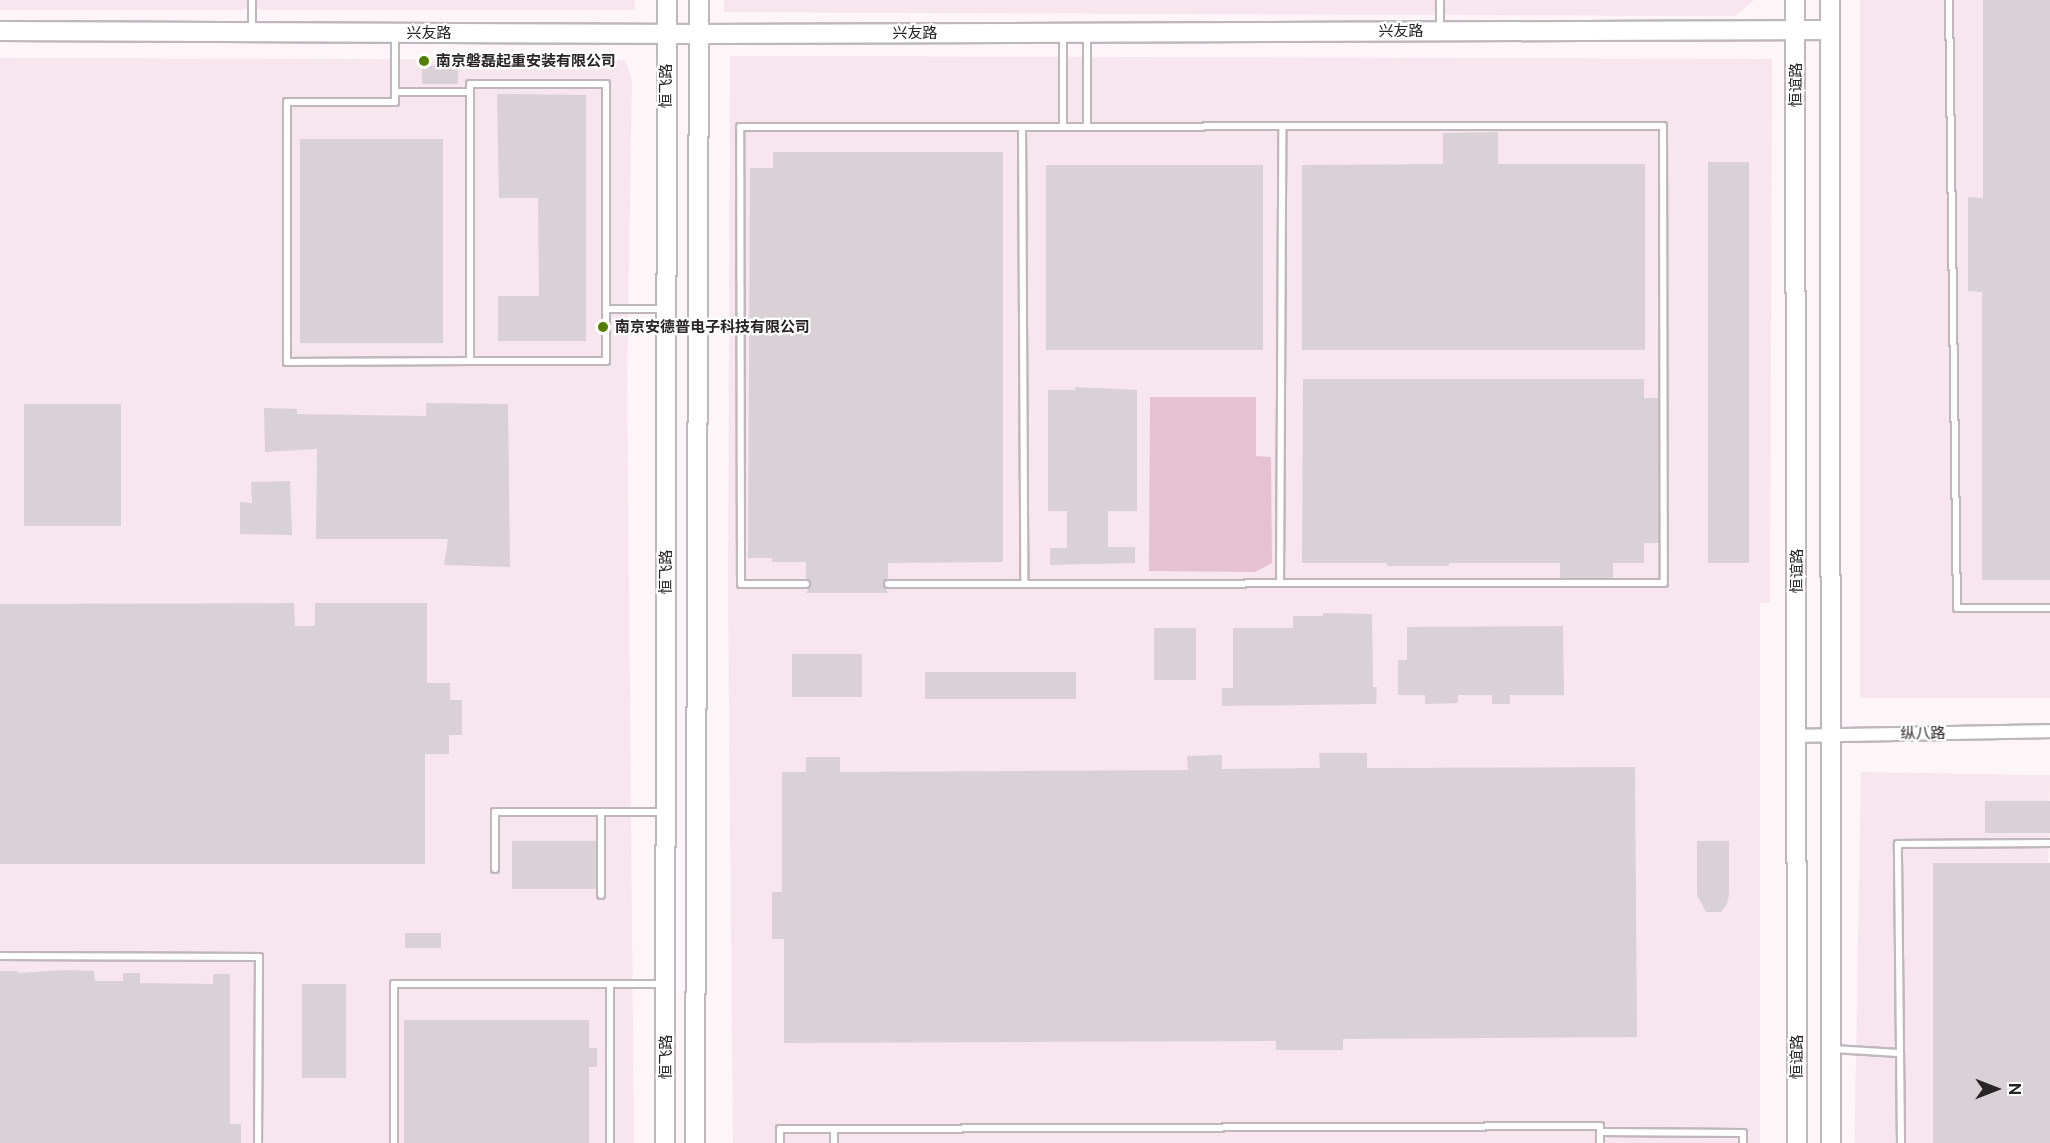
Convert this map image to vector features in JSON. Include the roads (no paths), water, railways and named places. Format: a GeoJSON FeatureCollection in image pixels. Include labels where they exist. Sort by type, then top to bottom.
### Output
{"type":"FeatureCollection","features":[{"type":"Feature","properties":{"kind":"main road","name":"恒飞路"},"geometry":{"type":"LineString","coordinates":[[665,1143],[667,0]]}},
{"type":"Feature","properties":{"kind":"main road","name":"恒飞路"},"geometry":{"type":"LineString","coordinates":[[695,1143],[699,0]]}},
{"type":"Feature","properties":{"kind":"main road","name":"恒谊路"},"geometry":{"type":"LineString","coordinates":[[1795,0],[1797,1143]]}},
{"type":"Feature","properties":{"kind":"main road"},"geometry":{"type":"LineString","coordinates":[[1830,0],[1831,1143]]}},
{"type":"Feature","properties":{"kind":"main road","name":"兴友路"},"geometry":{"type":"LineString","coordinates":[[0,31],[698,34],[1830,30]]}},
{"type":"Feature","properties":{"kind":"street","name":"纵八路"},"geometry":{"type":"LineString","coordinates":[[1797,736],[2050,731]]}},
{"type":"Feature","properties":{"kind":"lane"},"geometry":{"type":"LineString","coordinates":[[252,0],[252,32]]}},
{"type":"Feature","properties":{"kind":"lane"},"geometry":{"type":"LineString","coordinates":[[1440,0],[1440,31]]}},
{"type":"Feature","properties":{"kind":"lane"},"geometry":{"type":"LineString","coordinates":[[1948,0],[1957,608],[2050,609]]}},
{"type":"Feature","properties":{"kind":"lane"},"geometry":{"type":"LineString","coordinates":[[395,32],[395,102],[287,102],[287,362],[606,361],[606,84],[470,84],[470,361]]}},
{"type":"Feature","properties":{"kind":"lane"},"geometry":{"type":"LineString","coordinates":[[1087,127],[1088,32]]}},
{"type":"Feature","properties":{"kind":"lane"},"geometry":{"type":"LineString","coordinates":[[1063,33],[1063,127]]}},
{"type":"Feature","properties":{"kind":"lane"},"geometry":{"type":"LineString","coordinates":[[395,92],[470,92]]}},
{"type":"Feature","properties":{"kind":"lane"},"geometry":{"type":"LineString","coordinates":[[806,584],[741,584],[740,127],[1664,126],[1664,583],[888,584]]}},
{"type":"Feature","properties":{"kind":"lane"},"geometry":{"type":"LineString","coordinates":[[1022,127],[1023,584]]}},
{"type":"Feature","properties":{"kind":"lane"},"geometry":{"type":"LineString","coordinates":[[1280,584],[1282,127]]}},
{"type":"Feature","properties":{"kind":"lane"},"geometry":{"type":"LineString","coordinates":[[606,309],[666,309]]}},
{"type":"Feature","properties":{"kind":"lane"},"geometry":{"type":"LineString","coordinates":[[495,869],[495,812],[666,812]]}},
{"type":"Feature","properties":{"kind":"lane"},"geometry":{"type":"LineString","coordinates":[[601,812],[601,895]]}},
{"type":"Feature","properties":{"kind":"lane"},"geometry":{"type":"LineString","coordinates":[[1901,1143],[1898,844],[2050,843]]}},
{"type":"Feature","properties":{"kind":"lane"},"geometry":{"type":"LineString","coordinates":[[0,956],[260,957],[258,1143]]}},
{"type":"Feature","properties":{"kind":"lane"},"geometry":{"type":"LineString","coordinates":[[394,1143],[394,984],[667,984]]}},
{"type":"Feature","properties":{"kind":"lane"},"geometry":{"type":"LineString","coordinates":[[610,985],[610,1143]]}},
{"type":"Feature","properties":{"kind":"lane"},"geometry":{"type":"LineString","coordinates":[[1831,1049],[1900,1053]]}},
{"type":"Feature","properties":{"kind":"lane"},"geometry":{"type":"LineString","coordinates":[[780,1143],[780,1129],[1600,1126],[1600,1143]]}},
{"type":"Feature","properties":{"kind":"lane"},"geometry":{"type":"LineString","coordinates":[[834,1129],[834,1143]]}},
{"type":"Feature","properties":{"kind":"lane"},"geometry":{"type":"LineString","coordinates":[[1600,1132],[1743,1133],[1743,1143]]}},
{"type":"Feature","properties":{"kind":"place","name":"南京磐磊起重安装有限公司"},"geometry":{"type":"Point","coordinates":[424,61]}},
{"type":"Feature","properties":{"kind":"place","name":"南京安德普电子科技有限公司"},"geometry":{"type":"Point","coordinates":[603,327]}}]}
